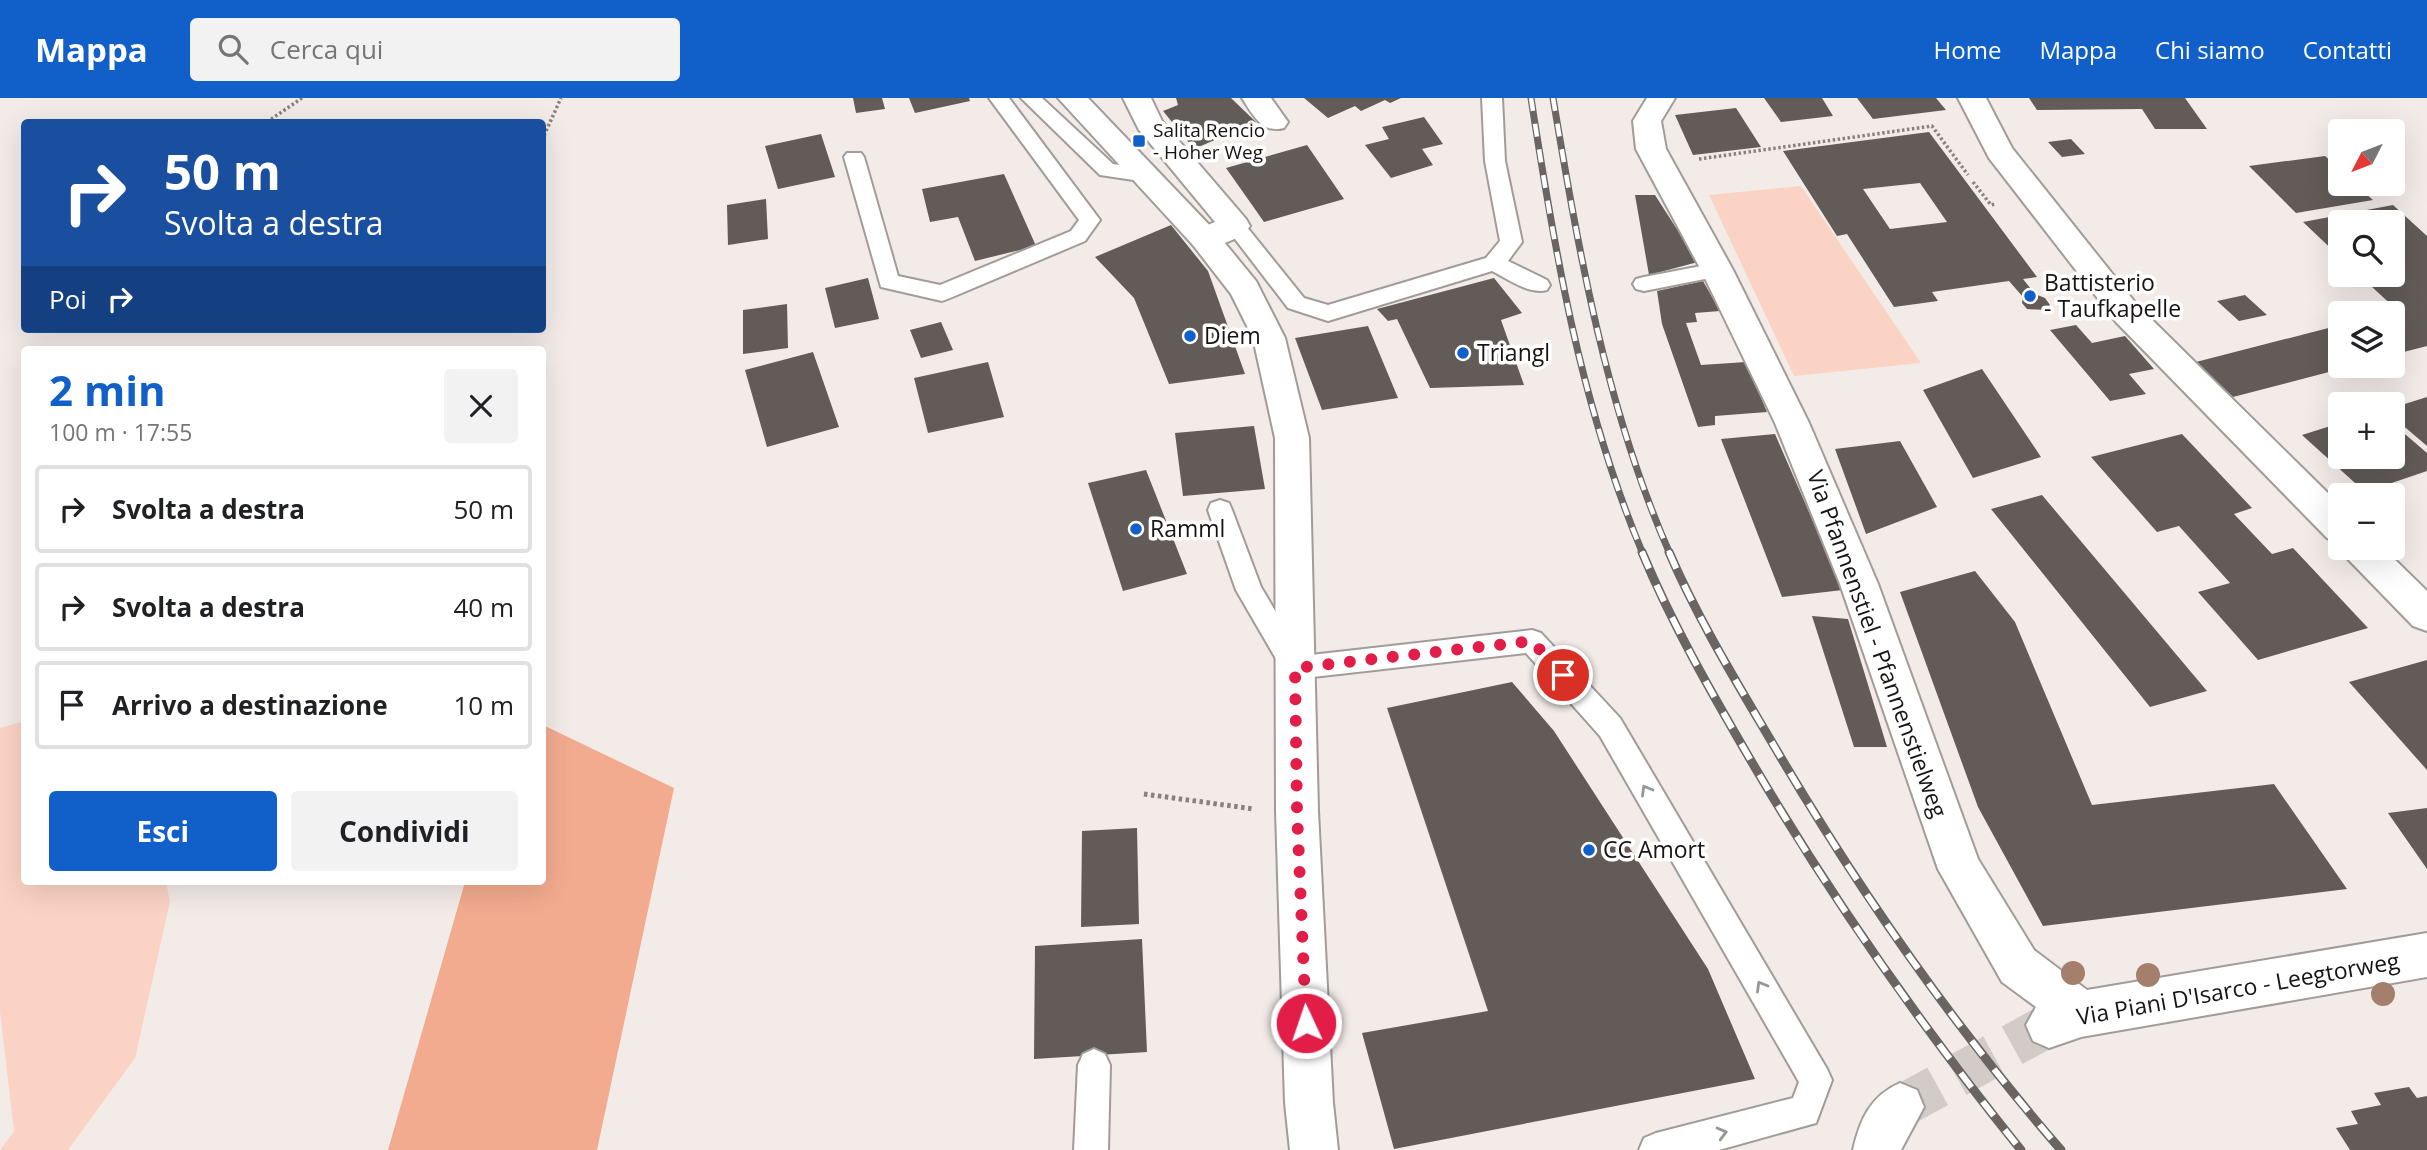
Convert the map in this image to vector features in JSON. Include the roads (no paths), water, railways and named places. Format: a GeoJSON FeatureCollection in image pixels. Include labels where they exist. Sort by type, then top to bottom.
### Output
{"type":"FeatureCollection","features":[{"type":"Feature","properties":{"kind":"street"},"geometry":{"type":"LineString","coordinates":[[1072,98],[1147,175],[1220,232]]}},
{"type":"Feature","properties":{"kind":"street"},"geometry":{"type":"LineString","coordinates":[[1138,98],[1149,124],[1220,232],[1269,338],[1292,438],[1297,811],[1309,1103],[1314,1150]]}},
{"type":"Feature","properties":{"kind":"street"},"geometry":{"type":"LineString","coordinates":[[1256,98],[1274,122]]}},
{"type":"Feature","properties":{"kind":"street","name":"Via Pfannenstiel - Pfannenstielweg"},"geometry":{"type":"LineString","coordinates":[[1661,98],[1647,121],[1651,149],[1717,270],[1792,423],[1854,572],[1960,869],[2018,966],[2065,1020]]}},
{"type":"Feature","properties":{"kind":"street"},"geometry":{"type":"LineString","coordinates":[[1972,98],[1999,151],[2127,314],[2328,516]]}},
{"type":"Feature","properties":{"kind":"street"},"geometry":{"type":"LineString","coordinates":[[2372,560],[2427,615]]}},
{"type":"Feature","properties":{"kind":"street","name":"Via Piani D'Isarco - Leegtorweg"},"geometry":{"type":"LineString","coordinates":[[2065,1020],[2427,955]]}},
{"type":"Feature","properties":{"kind":"street"},"geometry":{"type":"LineString","coordinates":[[1877,1150],[1881,1132],[1900,1107]]}},
{"type":"Feature","properties":{"kind":"lane"},"geometry":{"type":"LineString","coordinates":[[854,157],[889,282],[942,293],[1078,236],[1090,220],[999,98]]}},
{"type":"Feature","properties":{"kind":"lane"},"geometry":{"type":"LineString","coordinates":[[1031,98],[1107,170],[1147,175]]}},
{"type":"Feature","properties":{"kind":"lane"},"geometry":{"type":"LineString","coordinates":[[1220,232],[1296,303],[1328,313],[1494,263],[1511,242],[1496,161],[1492,98]]}},
{"type":"Feature","properties":{"kind":"lane"},"geometry":{"type":"LineString","coordinates":[[1494,263],[1539,285]]}},
{"type":"Feature","properties":{"kind":"lane"},"geometry":{"type":"LineString","coordinates":[[1644,284],[1717,270]]}},
{"type":"Feature","properties":{"kind":"lane"},"geometry":{"type":"LineString","coordinates":[[1220,510],[1249,590],[1295,668],[1532,641],[1610,727],[1816,1080],[1804,1111],[1656,1150]]}},
{"type":"Feature","properties":{"kind":"lane"},"geometry":{"type":"LineString","coordinates":[[1091,1150],[1094,1065]]}},
{"type":"Feature","properties":{"kind":"tunnel"},"geometry":{"type":"LineString","coordinates":[[1900,1107],[2049,1025]]}},
{"type":"Feature","properties":{"kind":"railway"},"geometry":{"type":"LineString","coordinates":[[1531,98],[1573,329],[1603,443],[1643,554]]}},
{"type":"Feature","properties":{"kind":"railway"},"geometry":{"type":"LineString","coordinates":[[1553,98],[1597,330],[1628,443],[1670,554]]}},
{"type":"Feature","properties":{"kind":"railway"},"geometry":{"type":"LineString","coordinates":[[1642,552],[1707,683],[1812,860],[1912,1008],[2021,1150]]}},
{"type":"Feature","properties":{"kind":"railway"},"geometry":{"type":"LineString","coordinates":[[1669,552],[1730,670],[1802,793],[1870,899],[1981,1052],[2061,1150]]}},
{"type":"Feature","properties":{"kind":"place","name":"Salita Rencio - Hoher Weg"},"geometry":{"type":"Point","coordinates":[1139,141]}},
{"type":"Feature","properties":{"kind":"place","name":"Battisterio - Taufkapelle"},"geometry":{"type":"Point","coordinates":[2030,296]}},
{"type":"Feature","properties":{"kind":"place","name":"Diem"},"geometry":{"type":"Point","coordinates":[1190,336]}},
{"type":"Feature","properties":{"kind":"place","name":"Triangl"},"geometry":{"type":"Point","coordinates":[1463,353]}},
{"type":"Feature","properties":{"kind":"place","name":"Ramml"},"geometry":{"type":"Point","coordinates":[1136,529]}},
{"type":"Feature","properties":{"kind":"place","name":"CC Amort"},"geometry":{"type":"Point","coordinates":[1589,850]}}]}
